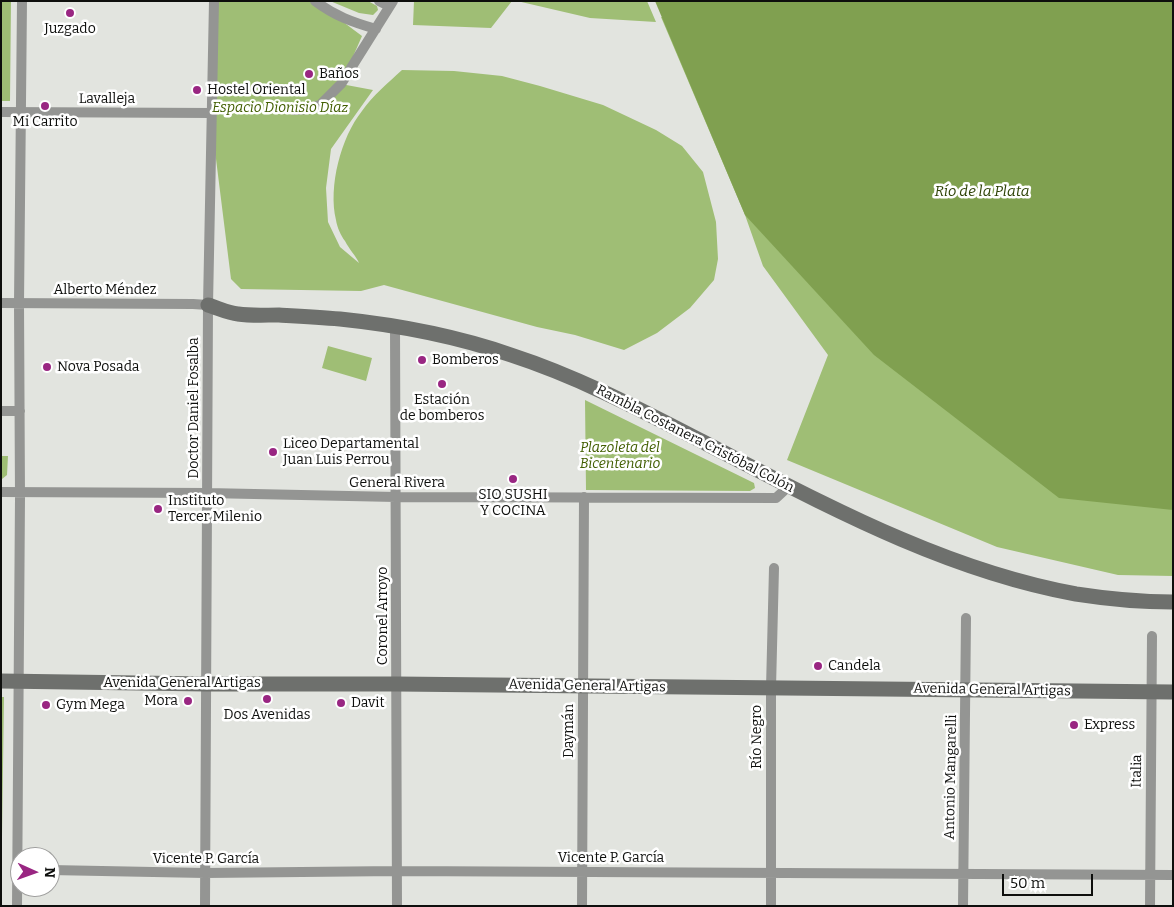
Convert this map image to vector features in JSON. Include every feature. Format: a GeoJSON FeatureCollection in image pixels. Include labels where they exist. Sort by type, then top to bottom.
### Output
{"type":"FeatureCollection","features":[{"type":"Feature","properties":{"kind":"street"},"geometry":{"type":"LineString","coordinates":[[18,847],[22,1]]}},
{"type":"Feature","properties":{"kind":"street","name":"Doctor Daniel Fosalba"},"geometry":{"type":"LineString","coordinates":[[205,906],[208,305],[214,1]]}},
{"type":"Feature","properties":{"kind":"street"},"geometry":{"type":"LineString","coordinates":[[315,1],[328,11],[351,22],[376,29]]}},
{"type":"Feature","properties":{"kind":"street"},"geometry":{"type":"LineString","coordinates":[[294,110],[310,109],[320,105],[341,84],[391,4],[379,1]]}},
{"type":"Feature","properties":{"kind":"street","name":"Lavalleja"},"geometry":{"type":"LineString","coordinates":[[1,112],[212,113]]}},
{"type":"Feature","properties":{"kind":"street","name":"Alberto Méndez"},"geometry":{"type":"LineString","coordinates":[[1,303],[208,305]]}},
{"type":"Feature","properties":{"kind":"street","name":"Rambla Costanera Cristóbal Colón"},"geometry":{"type":"LineString","coordinates":[[208,305],[235,314],[320,318],[395,326],[483,346],[574,379],[639,409],[789,486],[888,534],[939,554],[985,570],[1075,594],[1151,602],[1173,602]]}},
{"type":"Feature","properties":{"kind":"street","name":"Coronel Arroyo"},"geometry":{"type":"LineString","coordinates":[[395,326],[398,906]]}},
{"type":"Feature","properties":{"kind":"street"},"geometry":{"type":"LineString","coordinates":[[1,412],[20,412]]}},
{"type":"Feature","properties":{"kind":"street","name":"General Rivera"},"geometry":{"type":"LineString","coordinates":[[1,492],[207,493],[396,497],[776,498],[789,486]]}},
{"type":"Feature","properties":{"kind":"street","name":"Daymán"},"geometry":{"type":"LineString","coordinates":[[582,906],[584,497]]}},
{"type":"Feature","properties":{"kind":"street","name":"Río Negro"},"geometry":{"type":"LineString","coordinates":[[771,906],[771,688],[774,568]]}},
{"type":"Feature","properties":{"kind":"street","name":"Antonio Mangarelli"},"geometry":{"type":"LineString","coordinates":[[963,906],[966,618]]}},
{"type":"Feature","properties":{"kind":"street","name":"Italia"},"geometry":{"type":"LineString","coordinates":[[1150,906],[1152,636]]}},
{"type":"Feature","properties":{"kind":"street","name":"Avenida General Artigas"},"geometry":{"type":"LineString","coordinates":[[1,681],[1173,692]]}},
{"type":"Feature","properties":{"kind":"street","name":"Vicente P. García"},"geometry":{"type":"LineString","coordinates":[[60,870],[205,873],[398,871],[1173,875]]}},
{"type":"Feature","properties":{"kind":"green space"},"geometry":{"type":"Polygon","coordinates":[[[1,1],[11,1],[10,101],[1,101],[1,1]]]}},
{"type":"Feature","properties":{"kind":"green space","name":"Espacio Dionisio Díaz"},"geometry":{"type":"Polygon","coordinates":[[[218,1],[315,1],[362,36],[341,84],[373,90],[331,149],[326,188],[328,222],[340,247],[359,263],[339,231],[334,207],[335,178],[342,148],[348,134],[366,105],[402,70],[454,71],[502,76],[603,105],[656,130],[682,146],[703,172],[716,222],[718,259],[714,280],[690,308],[657,333],[624,350],[575,335],[537,327],[384,285],[361,291],[241,289],[231,279],[214,143],[218,1]]]}},
{"type":"Feature","properties":{"kind":"green space"},"geometry":{"type":"Polygon","coordinates":[[[330,1],[368,1],[377,6],[378,10],[373,15],[359,13],[330,1]]]}},
{"type":"Feature","properties":{"kind":"green space"},"geometry":{"type":"Polygon","coordinates":[[[414,1],[512,1],[491,28],[413,25],[414,1]]]}},
{"type":"Feature","properties":{"kind":"green space"},"geometry":{"type":"Polygon","coordinates":[[[517,1],[647,1],[656,22],[590,18],[517,1]]]}},
{"type":"Feature","properties":{"kind":"green space","name":"Río de la Plata"},"geometry":{"type":"Polygon","coordinates":[[[661,17],[810,21],[1173,305],[1173,576],[1118,575],[997,547],[787,460],[828,355],[763,266],[745,215],[661,17]]]}},
{"type":"Feature","properties":{"kind":"green space"},"geometry":{"type":"Polygon","coordinates":[[[328,346],[372,358],[366,381],[322,368],[328,346]]]}},
{"type":"Feature","properties":{"kind":"green space","name":"Plazoleta del Bicentenario"},"geometry":{"type":"Polygon","coordinates":[[[585,400],[754,483],[755,488],[750,491],[586,490],[585,400]]]}},
{"type":"Feature","properties":{"kind":"green space"},"geometry":{"type":"Polygon","coordinates":[[[1,456],[8,456],[7,475],[2,479],[1,456]]]}},
{"type":"Feature","properties":{"kind":"green space"},"geometry":{"type":"Polygon","coordinates":[[[1,697],[4,697],[1,906],[1,697]]]}},
{"type":"Feature","properties":{"kind":"water","name":"Río de la Plata"},"geometry":{"type":"Polygon","coordinates":[[[655,1],[1173,1],[1173,510],[1059,498],[874,355],[745,215],[655,1]]]}},
{"type":"Feature","properties":{"kind":"place","name":"Juzgado"},"geometry":{"type":"Point","coordinates":[70,13]}},
{"type":"Feature","properties":{"kind":"place","name":"Baños"},"geometry":{"type":"Point","coordinates":[309,74]}},
{"type":"Feature","properties":{"kind":"place","name":"Hostel Oriental"},"geometry":{"type":"Point","coordinates":[197,90]}},
{"type":"Feature","properties":{"kind":"place","name":"Mi Carrito"},"geometry":{"type":"Point","coordinates":[45,106]}},
{"type":"Feature","properties":{"kind":"place","name":"Bomberos"},"geometry":{"type":"Point","coordinates":[422,360]}},
{"type":"Feature","properties":{"kind":"place","name":"Nova Posada"},"geometry":{"type":"Point","coordinates":[47,367]}},
{"type":"Feature","properties":{"kind":"place","name":"Estación de bomberos"},"geometry":{"type":"Point","coordinates":[442,384]}},
{"type":"Feature","properties":{"kind":"place","name":"Liceo Departamental Juan Luis Perrou"},"geometry":{"type":"Point","coordinates":[273,452]}},
{"type":"Feature","properties":{"kind":"place","name":"SIO SUSHI Y COCINA"},"geometry":{"type":"Point","coordinates":[513,479]}},
{"type":"Feature","properties":{"kind":"place","name":"Instituto Tercer Milenio"},"geometry":{"type":"Point","coordinates":[158,509]}},
{"type":"Feature","properties":{"kind":"place","name":"Candela"},"geometry":{"type":"Point","coordinates":[818,666]}},
{"type":"Feature","properties":{"kind":"place","name":"Dos Avenidas"},"geometry":{"type":"Point","coordinates":[267,699]}},
{"type":"Feature","properties":{"kind":"place","name":"Mora"},"geometry":{"type":"Point","coordinates":[188,701]}},
{"type":"Feature","properties":{"kind":"place","name":"Davit"},"geometry":{"type":"Point","coordinates":[341,703]}},
{"type":"Feature","properties":{"kind":"place","name":"Gym Mega"},"geometry":{"type":"Point","coordinates":[46,705]}},
{"type":"Feature","properties":{"kind":"place","name":"Express"},"geometry":{"type":"Point","coordinates":[1074,725]}}]}
